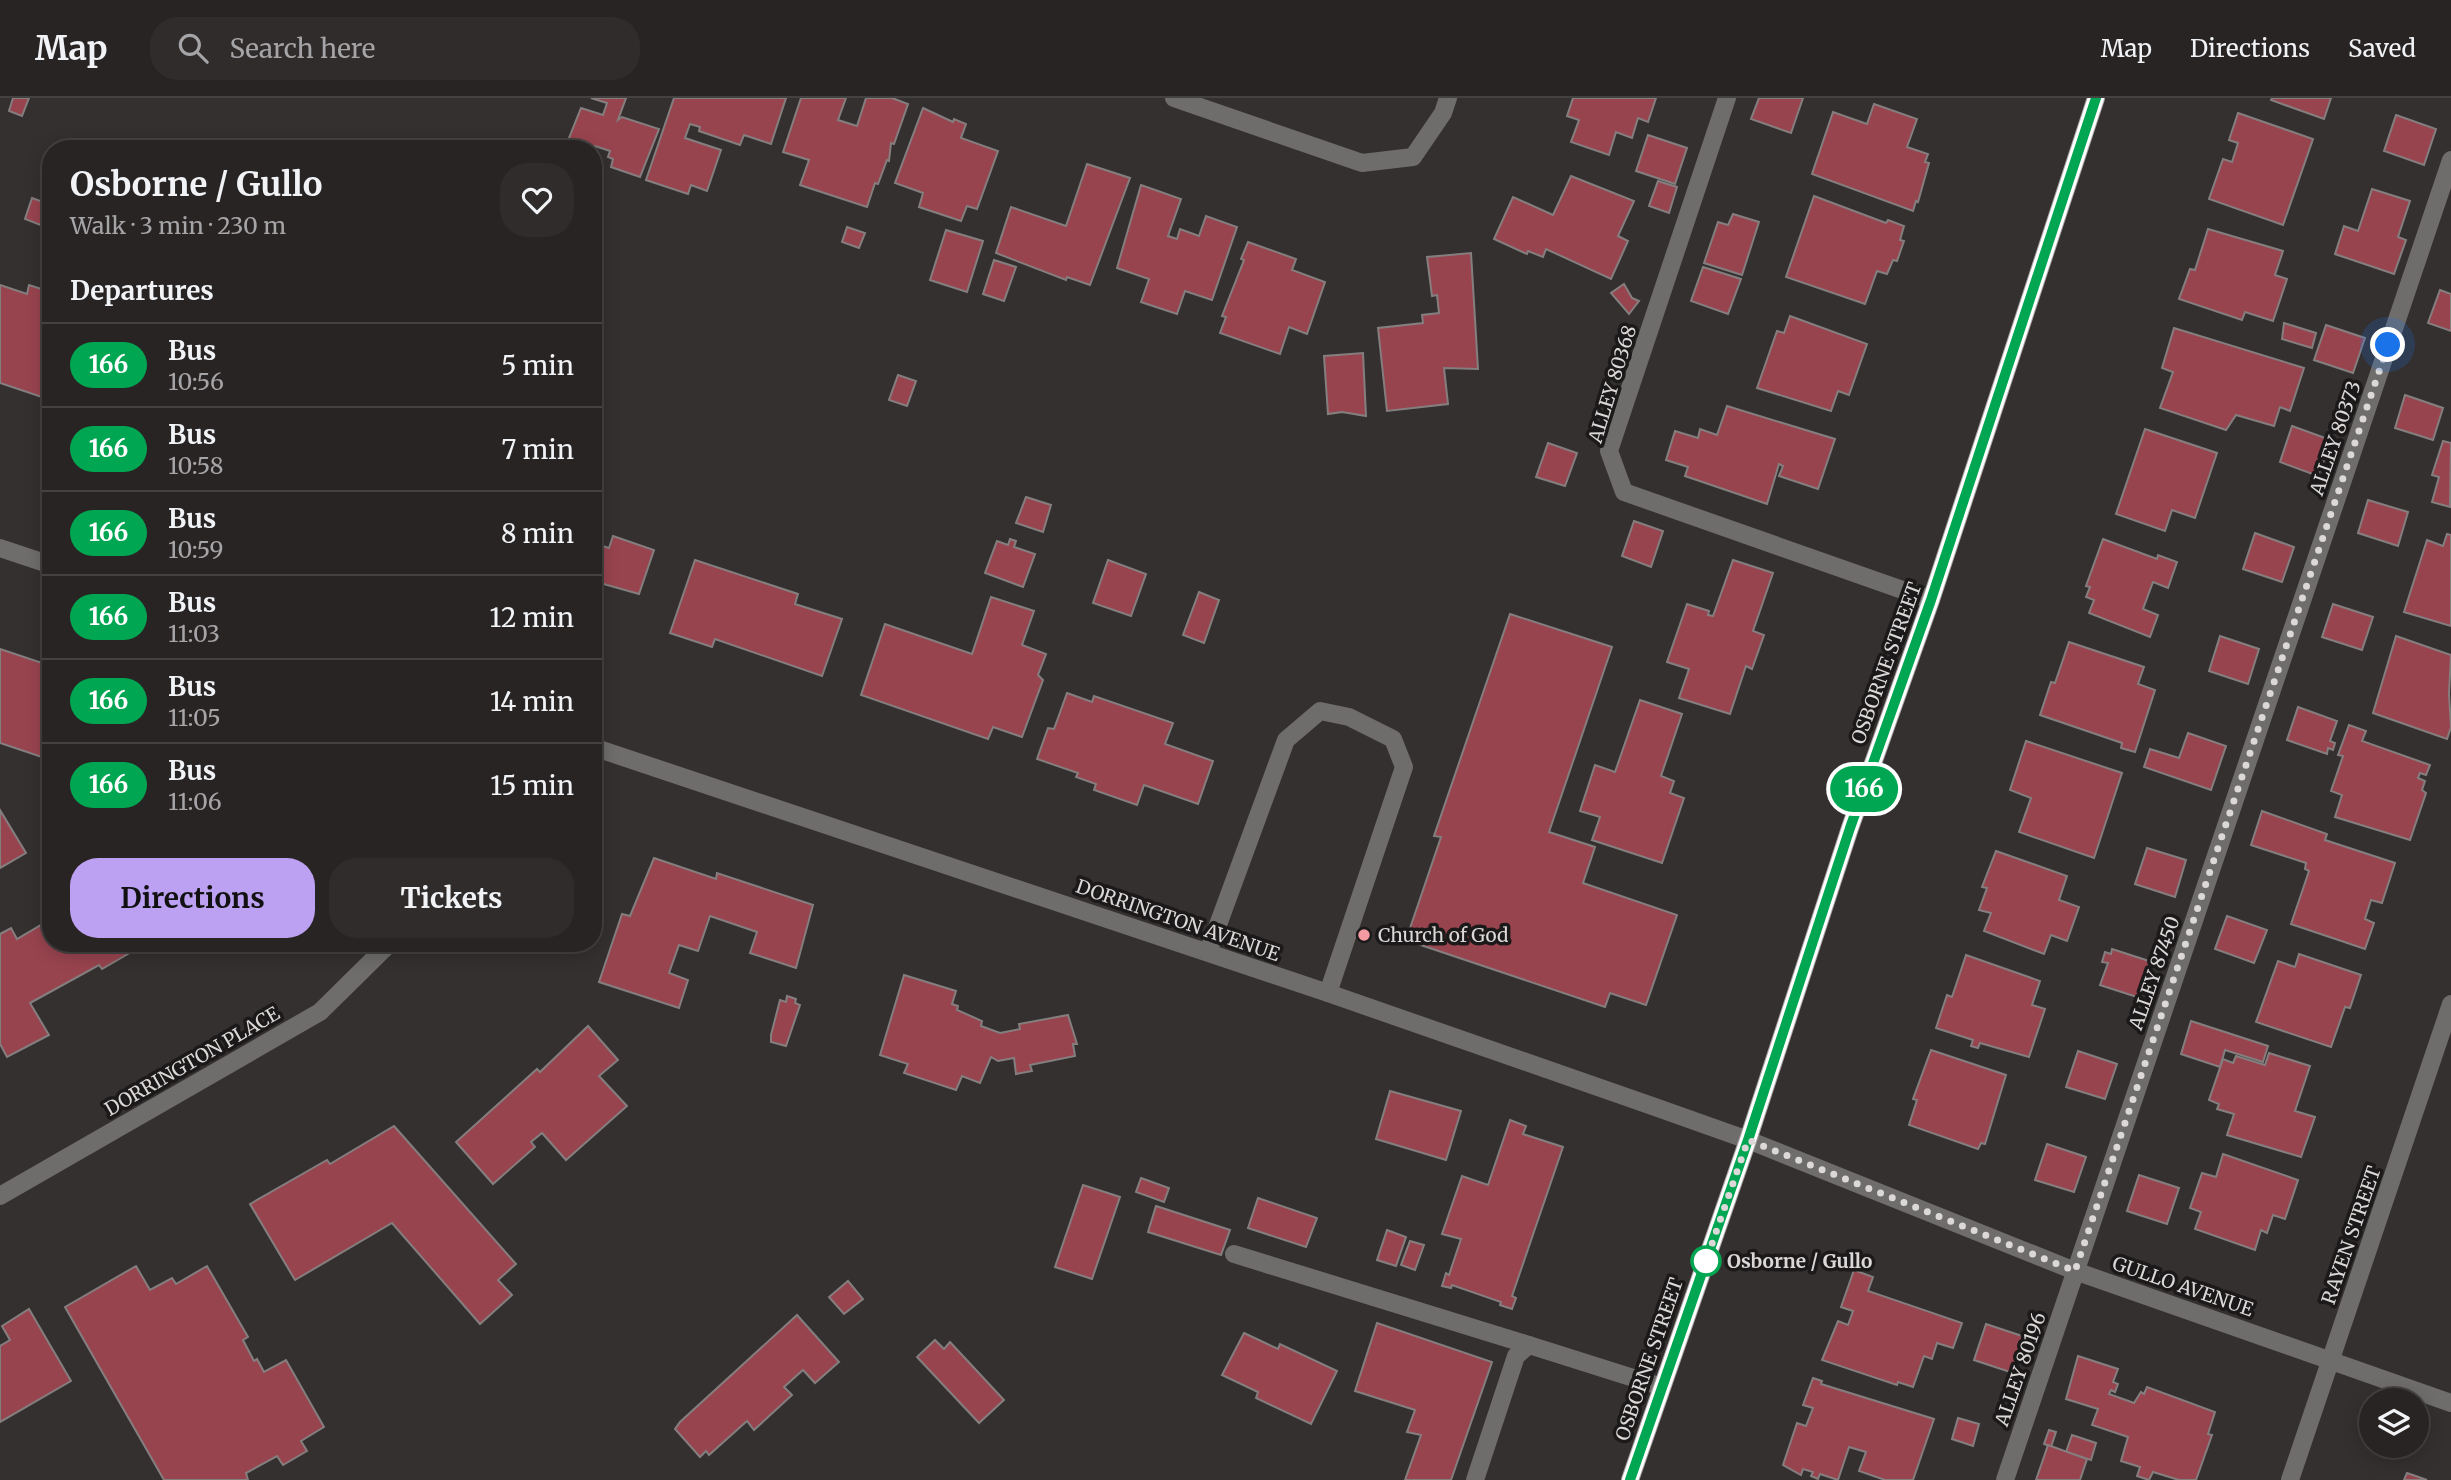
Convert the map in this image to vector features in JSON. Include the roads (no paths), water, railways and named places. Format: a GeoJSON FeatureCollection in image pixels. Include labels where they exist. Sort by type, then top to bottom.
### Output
{"type":"FeatureCollection","features":[{"type":"Feature","properties":{"kind":"main road","name":"OSBORNE STREET"},"geometry":{"type":"LineString","coordinates":[[1630,1480],[1748,1140],[1850,828],[1931,600],[2096,98]]}},
{"type":"Feature","properties":{"kind":"street"},"geometry":{"type":"LineString","coordinates":[[1174,98],[1362,163],[1413,157],[1443,113],[1448,98]]}},
{"type":"Feature","properties":{"kind":"street","name":"ALLEY 80368"},"geometry":{"type":"LineString","coordinates":[[1727,98],[1609,451],[1624,492],[1931,600]]}},
{"type":"Feature","properties":{"kind":"street","name":"ALLEY 80373"},"geometry":{"type":"LineString","coordinates":[[2272,689],[2451,160]]}},
{"type":"Feature","properties":{"kind":"street"},"geometry":{"type":"LineString","coordinates":[[0,548],[42,562]]}},
{"type":"Feature","properties":{"kind":"street","name":"ALLEY 87450"},"geometry":{"type":"LineString","coordinates":[[2075,1271],[2272,689]]}},
{"type":"Feature","properties":{"kind":"street"},"geometry":{"type":"LineString","coordinates":[[1208,952],[1286,740],[1320,711],[1349,716],[1393,739],[1404,767],[1328,993]]}},
{"type":"Feature","properties":{"kind":"street","name":"DORRINGTON AVENUE"},"geometry":{"type":"LineString","coordinates":[[602,750],[1208,952],[1748,1140]]}},
{"type":"Feature","properties":{"kind":"street","name":"DORRINGTON PLACE"},"geometry":{"type":"LineString","coordinates":[[0,1196],[320,1012],[381,952]]}},
{"type":"Feature","properties":{"kind":"street","name":"RAYEN STREET"},"geometry":{"type":"LineString","coordinates":[[2290,1480],[2451,1004]]}},
{"type":"Feature","properties":{"kind":"street","name":"GULLO AVENUE"},"geometry":{"type":"LineString","coordinates":[[1748,1140],[2075,1271],[2451,1403]]}},
{"type":"Feature","properties":{"kind":"street"},"geometry":{"type":"LineString","coordinates":[[1234,1254],[1662,1387]]}},
{"type":"Feature","properties":{"kind":"street","name":"ALLEY 80196"},"geometry":{"type":"LineString","coordinates":[[2005,1480],[2075,1271]]}},
{"type":"Feature","properties":{"kind":"street"},"geometry":{"type":"LineString","coordinates":[[1475,1480],[1516,1356],[1530,1345]]}},
{"type":"Feature","properties":{"kind":"place","name":"Church of God"},"geometry":{"type":"Point","coordinates":[1364,935]}},
{"type":"Feature","properties":{"kind":"place","name":"Osborne / Gullo"},"geometry":{"type":"Point","coordinates":[1706,1261]}}]}
